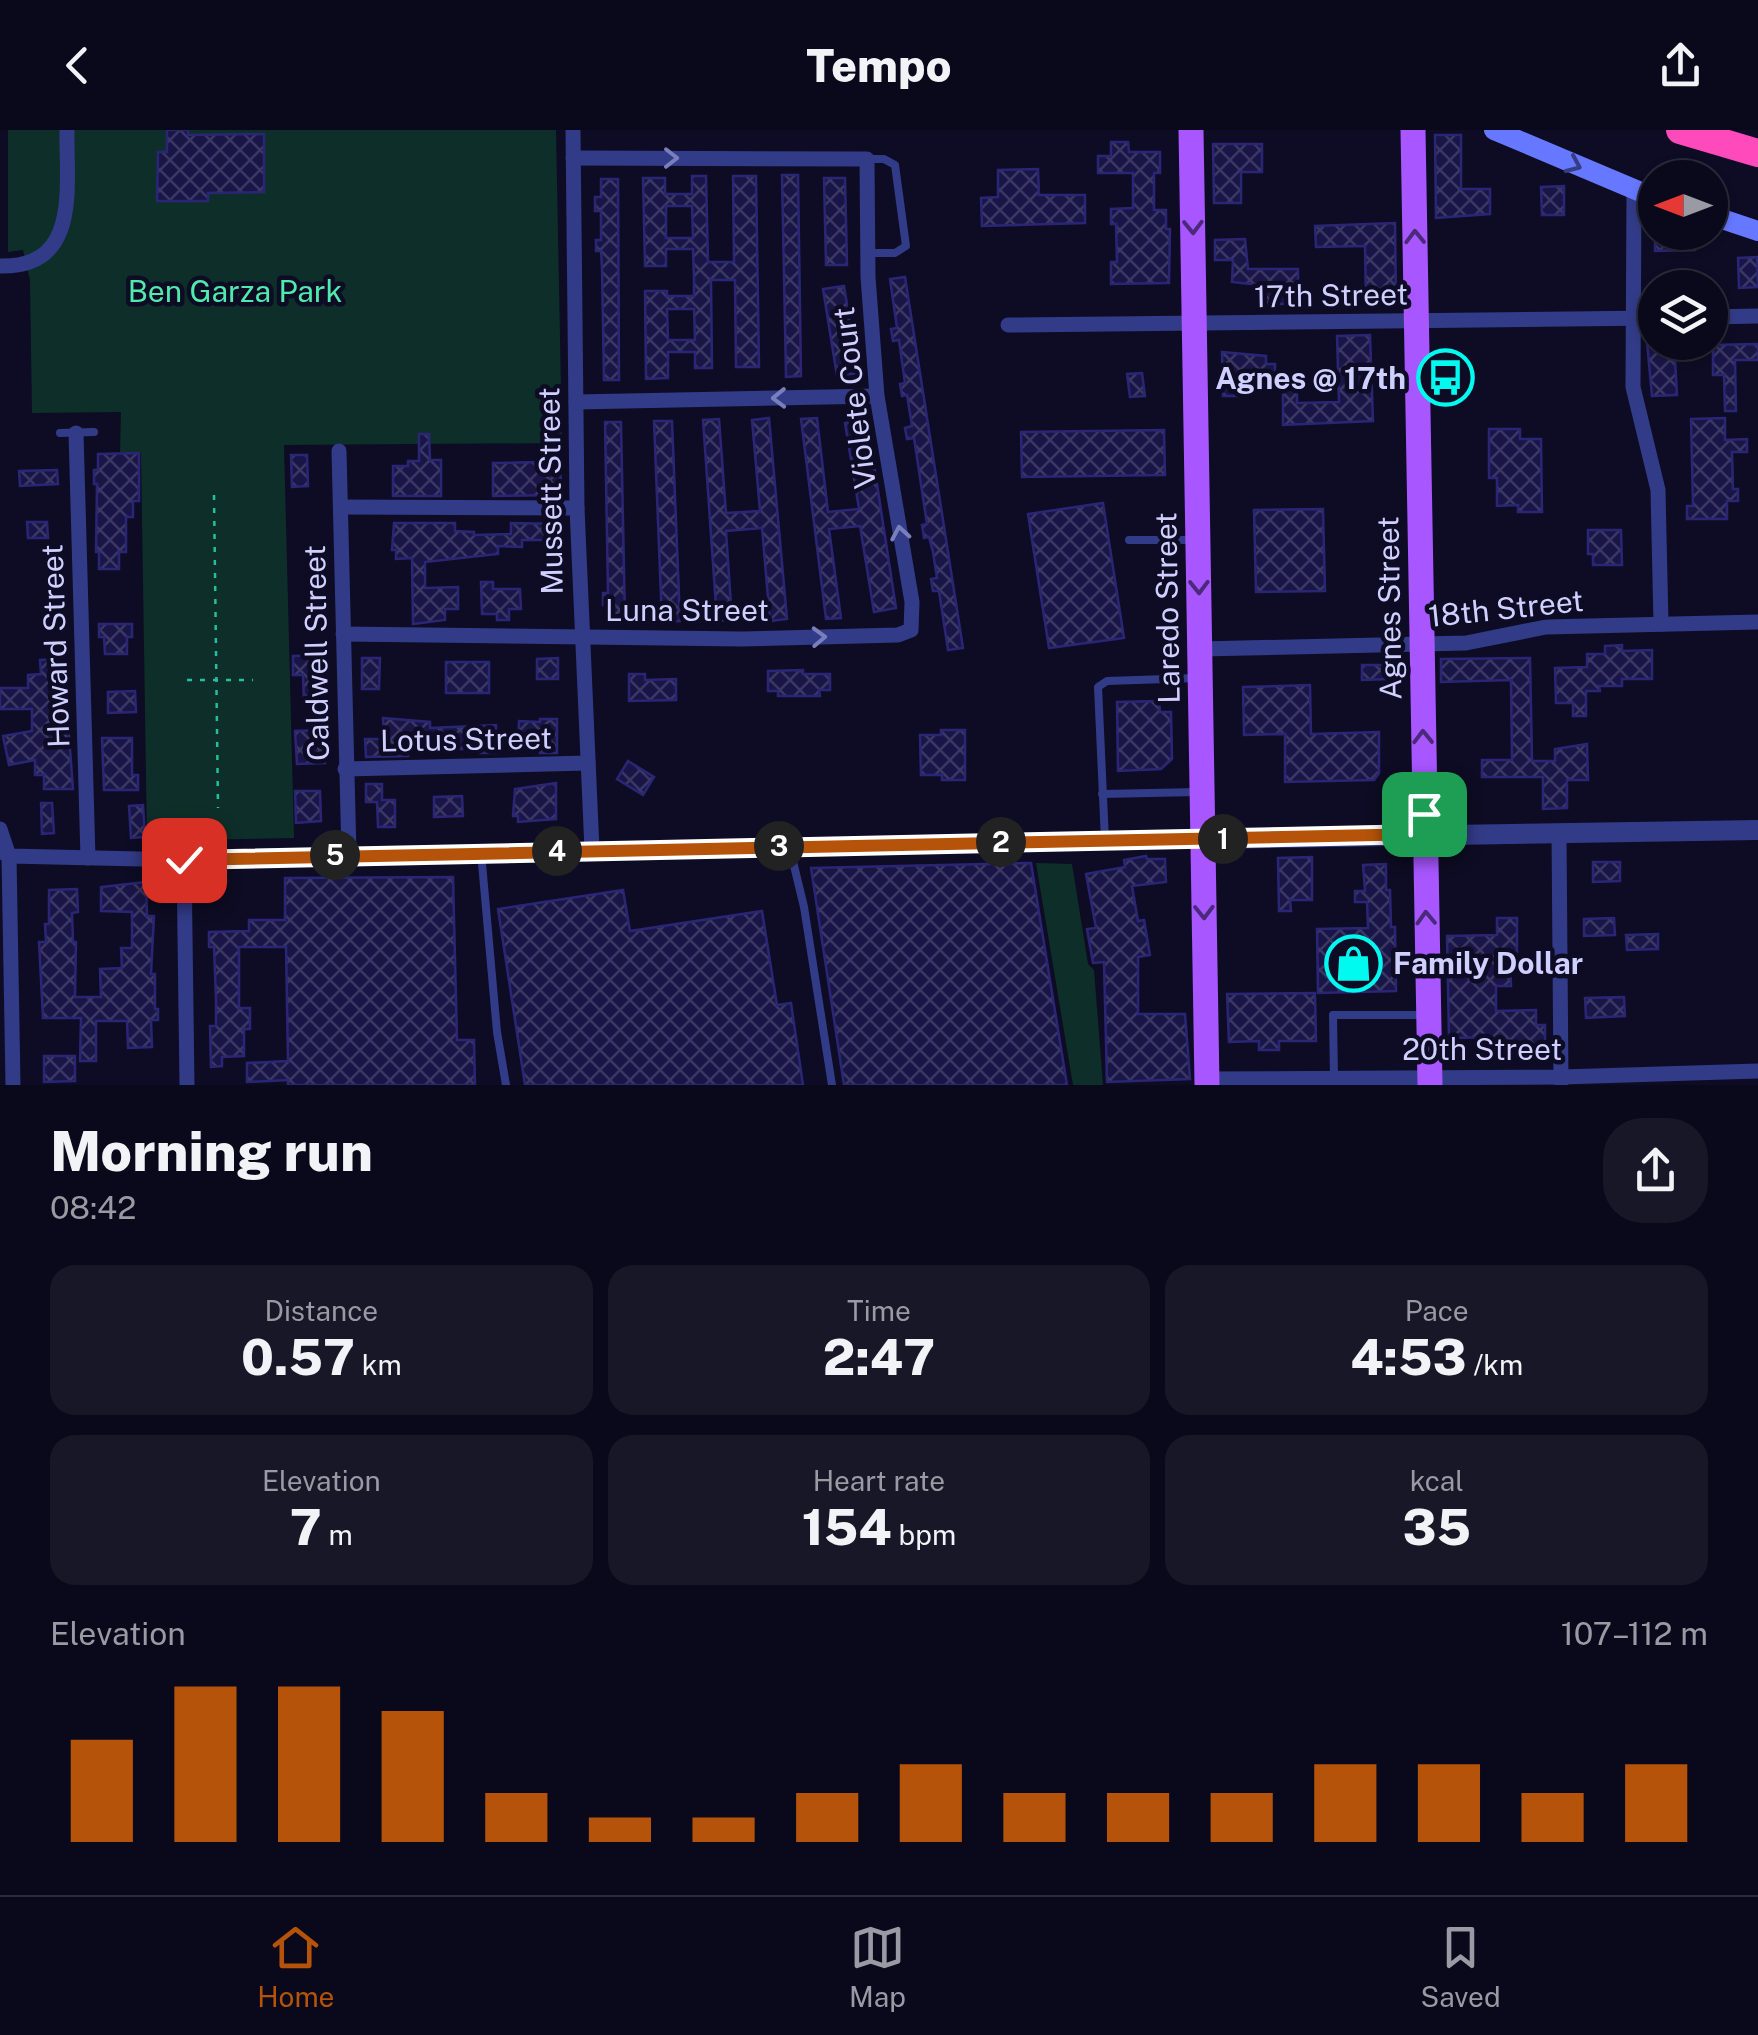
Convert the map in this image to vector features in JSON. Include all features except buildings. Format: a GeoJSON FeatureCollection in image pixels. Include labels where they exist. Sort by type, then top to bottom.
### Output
{"type":"FeatureCollection","features":[{"type":"Feature","properties":{"kind":"highway"},"geometry":{"type":"LineString","coordinates":[[1680,130],[1758,153]]}},
{"type":"Feature","properties":{"kind":"main road","name":"Laredo Street"},"geometry":{"type":"LineString","coordinates":[[1191,130],[1207,1082]]}},
{"type":"Feature","properties":{"kind":"main road","name":"Agnes Street"},"geometry":{"type":"LineString","coordinates":[[1413,130],[1430,1080]]}},
{"type":"Feature","properties":{"kind":"main road"},"geometry":{"type":"LineString","coordinates":[[1494,130],[1638,192]]}},
{"type":"Feature","properties":{"kind":"main road"},"geometry":{"type":"LineString","coordinates":[[1728,221],[1758,230]]}},
{"type":"Feature","properties":{"kind":"street"},"geometry":{"type":"LineString","coordinates":[[0,266],[20,267],[52,250],[65,224],[67,130]]}},
{"type":"Feature","properties":{"kind":"street","name":"Mussett Street"},"geometry":{"type":"LineString","coordinates":[[573,130],[577,508],[592,850]]}},
{"type":"Feature","properties":{"kind":"street"},"geometry":{"type":"LineString","coordinates":[[574,158],[867,159]]}},
{"type":"Feature","properties":{"kind":"street","name":"Violete Court"},"geometry":{"type":"LineString","coordinates":[[867,159],[877,396],[912,602],[910,630]]}},
{"type":"Feature","properties":{"kind":"street"},"geometry":{"type":"LineString","coordinates":[[1634,191],[1634,387],[1658,490],[1661,624]]}},
{"type":"Feature","properties":{"kind":"street"},"geometry":{"type":"LineString","coordinates":[[1728,317],[1758,316]]}},
{"type":"Feature","properties":{"kind":"street","name":"17th Street"},"geometry":{"type":"LineString","coordinates":[[1008,325],[1638,318]]}},
{"type":"Feature","properties":{"kind":"street"},"geometry":{"type":"LineString","coordinates":[[576,402],[877,396]]}},
{"type":"Feature","properties":{"kind":"street","name":"Howard Street"},"geometry":{"type":"LineString","coordinates":[[68,433],[88,858]]}},
{"type":"Feature","properties":{"kind":"street","name":"Caldwell Street"},"geometry":{"type":"LineString","coordinates":[[340,451],[349,855]]}},
{"type":"Feature","properties":{"kind":"street"},"geometry":{"type":"LineString","coordinates":[[341,508],[577,508]]}},
{"type":"Feature","properties":{"kind":"street","name":"18th Street"},"geometry":{"type":"LineString","coordinates":[[1200,649],[1485,642],[1546,627],[1758,622]]}},
{"type":"Feature","properties":{"kind":"street","name":"Luna Street"},"geometry":{"type":"LineString","coordinates":[[343,634],[742,639],[898,634],[910,630]]}},
{"type":"Feature","properties":{"kind":"street","name":"Lotus Street"},"geometry":{"type":"LineString","coordinates":[[345,769],[588,763]]}},
{"type":"Feature","properties":{"kind":"street"},"geometry":{"type":"LineString","coordinates":[[0,829],[13,1085]]}},
{"type":"Feature","properties":{"kind":"street"},"geometry":{"type":"LineString","coordinates":[[4,853],[184,860],[1758,830]]}},
{"type":"Feature","properties":{"kind":"street"},"geometry":{"type":"LineString","coordinates":[[1558,832],[1561,1081]]}},
{"type":"Feature","properties":{"kind":"street"},"geometry":{"type":"LineString","coordinates":[[184,860],[187,1085]]}},
{"type":"Feature","properties":{"kind":"street","name":"20th Street"},"geometry":{"type":"LineString","coordinates":[[1207,1082],[1334,1077],[1561,1081],[1758,1071]]}},
{"type":"Feature","properties":{"kind":"lane"},"geometry":{"type":"LineString","coordinates":[[867,159],[884,159],[895,165],[906,246],[894,253],[868,253]]}},
{"type":"Feature","properties":{"kind":"lane"},"geometry":{"type":"LineString","coordinates":[[68,433],[94,432]]}},
{"type":"Feature","properties":{"kind":"lane"},"geometry":{"type":"LineString","coordinates":[[1129,540],[1198,540]]}},
{"type":"Feature","properties":{"kind":"lane"},"geometry":{"type":"LineString","coordinates":[[1105,840],[1097,691],[1100,685],[1107,681],[1200,678]]}},
{"type":"Feature","properties":{"kind":"lane"},"geometry":{"type":"LineString","coordinates":[[1102,794],[1202,792]]}},
{"type":"Feature","properties":{"kind":"lane"},"geometry":{"type":"LineString","coordinates":[[789,846],[804,907],[832,1085]]}},
{"type":"Feature","properties":{"kind":"lane"},"geometry":{"type":"LineString","coordinates":[[481,852],[506,1085]]}},
{"type":"Feature","properties":{"kind":"lane"},"geometry":{"type":"LineString","coordinates":[[1334,1077],[1334,1015],[1429,1015]]}},
{"type":"Feature","properties":{"kind":"path"},"geometry":{"type":"LineString","coordinates":[[214,495],[218,808]]}},
{"type":"Feature","properties":{"kind":"path"},"geometry":{"type":"LineString","coordinates":[[187,680],[253,680]]}},
{"type":"Feature","properties":{"kind":"green space","name":"Ben Garza Park"},"geometry":{"type":"Polygon","coordinates":[[[8,130],[556,130],[562,443],[284,445],[294,838],[147,841],[141,452],[120,452],[121,412],[32,413],[30,280],[23,250],[8,252],[8,130]]]}},
{"type":"Feature","properties":{"kind":"green space"},"geometry":{"type":"Polygon","coordinates":[[[1036,863],[1072,864],[1088,964],[1094,970],[1103,1085],[1073,1085],[1036,863]]]}},
{"type":"Feature","properties":{"kind":"place","name":"Agnes @ 17th"},"geometry":{"type":"Point","coordinates":[1445,378]}},
{"type":"Feature","properties":{"kind":"place","name":"Family Dollar"},"geometry":{"type":"Point","coordinates":[1354,963]}},
{"type":"Feature","properties":{"kind":"route"},"geometry":{"type":"LineString","coordinates":[[184,860],[1424,834],[1424,814]]}}]}
